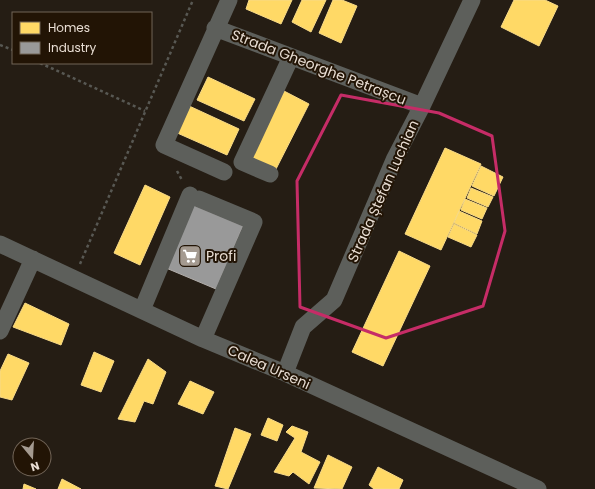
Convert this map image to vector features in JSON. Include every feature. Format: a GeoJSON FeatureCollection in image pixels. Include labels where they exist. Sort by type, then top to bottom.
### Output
{"type":"FeatureCollection","features":[{"type":"Feature","properties":{"kind":"street"},"geometry":{"type":"LineString","coordinates":[[224,172],[164,145],[215,28],[229,0]]}},
{"type":"Feature","properties":{"kind":"street","name":"Strada Ștefan Luchian"},"geometry":{"type":"LineString","coordinates":[[285,373],[303,327],[334,300],[394,160],[422,106],[472,0]]}},
{"type":"Feature","properties":{"kind":"street","name":"Strada Gheorghe Petrașcu"},"geometry":{"type":"LineString","coordinates":[[215,28],[422,106]]}},
{"type":"Feature","properties":{"kind":"street"},"geometry":{"type":"LineString","coordinates":[[270,174],[242,162],[291,57]]}},
{"type":"Feature","properties":{"kind":"street"},"geometry":{"type":"LineString","coordinates":[[142,310],[195,197],[254,222],[203,339]]}},
{"type":"Feature","properties":{"kind":"street","name":"Calea Urseni"},"geometry":{"type":"LineString","coordinates":[[0,244],[203,339],[285,373],[538,489]]}},
{"type":"Feature","properties":{"kind":"street"},"geometry":{"type":"LineString","coordinates":[[0,331],[33,259]]}},
{"type":"Feature","properties":{"kind":"path"},"geometry":{"type":"LineString","coordinates":[[74,278],[193,0]]}},
{"type":"Feature","properties":{"kind":"path"},"geometry":{"type":"LineString","coordinates":[[0,45],[12,50]]}},
{"type":"Feature","properties":{"kind":"path"},"geometry":{"type":"LineString","coordinates":[[42,64],[145,111]]}},
{"type":"Feature","properties":{"kind":"highlighted area"},"geometry":{"type":"Polygon","coordinates":[[[341,95],[439,113],[492,136],[505,231],[483,306],[386,338],[300,307],[297,181],[341,95]]]}},
{"type":"Feature","properties":{"kind":"building: Homes"},"geometry":{"type":"Polygon","coordinates":[[[249,0],[292,0],[281,24],[246,9],[249,0]]]}},
{"type":"Feature","properties":{"kind":"building: Homes"},"geometry":{"type":"Polygon","coordinates":[[[302,0],[326,0],[311,32],[292,22],[302,0]]]}},
{"type":"Feature","properties":{"kind":"building: Homes"},"geometry":{"type":"Polygon","coordinates":[[[333,0],[342,0],[357,6],[341,43],[319,33],[333,0]]]}},
{"type":"Feature","properties":{"kind":"building: Homes"},"geometry":{"type":"Polygon","coordinates":[[[514,0],[545,0],[558,6],[539,46],[501,27],[514,0]]]}},
{"type":"Feature","properties":{"kind":"building: Homes"},"geometry":{"type":"Polygon","coordinates":[[[208,77],[255,99],[244,121],[197,100],[208,77]]]}},
{"type":"Feature","properties":{"kind":"building: Homes"},"geometry":{"type":"Polygon","coordinates":[[[284,91],[309,104],[275,171],[249,158],[284,91]]]}},
{"type":"Feature","properties":{"kind":"building: Homes"},"geometry":{"type":"Polygon","coordinates":[[[187,105],[239,129],[227,155],[175,132],[187,105]]]}},
{"type":"Feature","properties":{"kind":"building: Homes"},"geometry":{"type":"Polygon","coordinates":[[[445,148],[481,164],[441,250],[405,234],[445,148]]]}},
{"type":"Feature","properties":{"kind":"building: Homes"},"geometry":{"type":"Polygon","coordinates":[[[481,166],[503,177],[494,196],[472,186],[481,166]]]}},
{"type":"Feature","properties":{"kind":"building: Homes"},"geometry":{"type":"Polygon","coordinates":[[[145,185],[170,197],[140,265],[114,253],[145,185]]]}},
{"type":"Feature","properties":{"kind":"building: Homes"},"geometry":{"type":"Polygon","coordinates":[[[471,188],[493,197],[488,207],[467,198],[471,188]]]}},
{"type":"Feature","properties":{"kind":"building: Homes"},"geometry":{"type":"Polygon","coordinates":[[[465,199],[487,208],[482,219],[461,210],[465,199]]]}},
{"type":"Feature","properties":{"kind":"building: Homes"},"geometry":{"type":"Polygon","coordinates":[[[459,211],[482,221],[477,234],[454,223],[459,211]]]}},
{"type":"Feature","properties":{"kind":"building: Homes"},"geometry":{"type":"Polygon","coordinates":[[[454,224],[477,235],[471,247],[448,237],[454,224]]]}},
{"type":"Feature","properties":{"kind":"building: Homes"},"geometry":{"type":"Polygon","coordinates":[[[399,251],[430,266],[383,366],[352,352],[399,251]]]}},
{"type":"Feature","properties":{"kind":"building: Homes"},"geometry":{"type":"Polygon","coordinates":[[[25,303],[69,324],[61,345],[13,327],[25,303]]]}},
{"type":"Feature","properties":{"kind":"building: Homes"},"geometry":{"type":"Polygon","coordinates":[[[94,352],[114,361],[101,392],[81,385],[94,352]]]}},
{"type":"Feature","properties":{"kind":"building: Homes"},"geometry":{"type":"Polygon","coordinates":[[[8,354],[29,363],[12,400],[0,397],[0,371],[8,354]]]}},
{"type":"Feature","properties":{"kind":"building: Homes"},"geometry":{"type":"Polygon","coordinates":[[[148,359],[166,372],[153,404],[144,401],[135,422],[118,419],[148,359]]]}},
{"type":"Feature","properties":{"kind":"building: Homes"},"geometry":{"type":"Polygon","coordinates":[[[190,381],[214,392],[203,414],[178,404],[190,381]]]}},
{"type":"Feature","properties":{"kind":"building: Homes"},"geometry":{"type":"Polygon","coordinates":[[[268,418],[283,425],[277,441],[261,435],[268,418]]]}},
{"type":"Feature","properties":{"kind":"building: Homes"},"geometry":{"type":"Polygon","coordinates":[[[292,426],[308,432],[301,452],[320,462],[309,484],[293,472],[289,476],[274,472],[295,438],[286,432],[292,426]]]}},
{"type":"Feature","properties":{"kind":"building: Homes"},"geometry":{"type":"Polygon","coordinates":[[[235,428],[251,434],[228,489],[215,486],[235,428]]]}},
{"type":"Feature","properties":{"kind":"building: Homes"},"geometry":{"type":"Polygon","coordinates":[[[328,455],[352,467],[342,489],[314,488],[328,455]]]}},
{"type":"Feature","properties":{"kind":"building: Homes"},"geometry":{"type":"Polygon","coordinates":[[[378,467],[403,480],[399,489],[374,489],[369,485],[378,467]]]}},
{"type":"Feature","properties":{"kind":"building: Homes"},"geometry":{"type":"Polygon","coordinates":[[[62,479],[81,489],[58,489],[62,479]]]}},
{"type":"Feature","properties":{"kind":"building: Homes"},"geometry":{"type":"Polygon","coordinates":[[[24,484],[36,489],[23,489],[24,484]]]}},
{"type":"Feature","properties":{"kind":"building: Industry"},"geometry":{"type":"Polygon","coordinates":[[[193,205],[243,226],[216,289],[166,268],[193,205]]]}},
{"type":"Feature","properties":{"kind":"place","name":"Profi"},"geometry":{"type":"Point","coordinates":[190,256]}}]}
